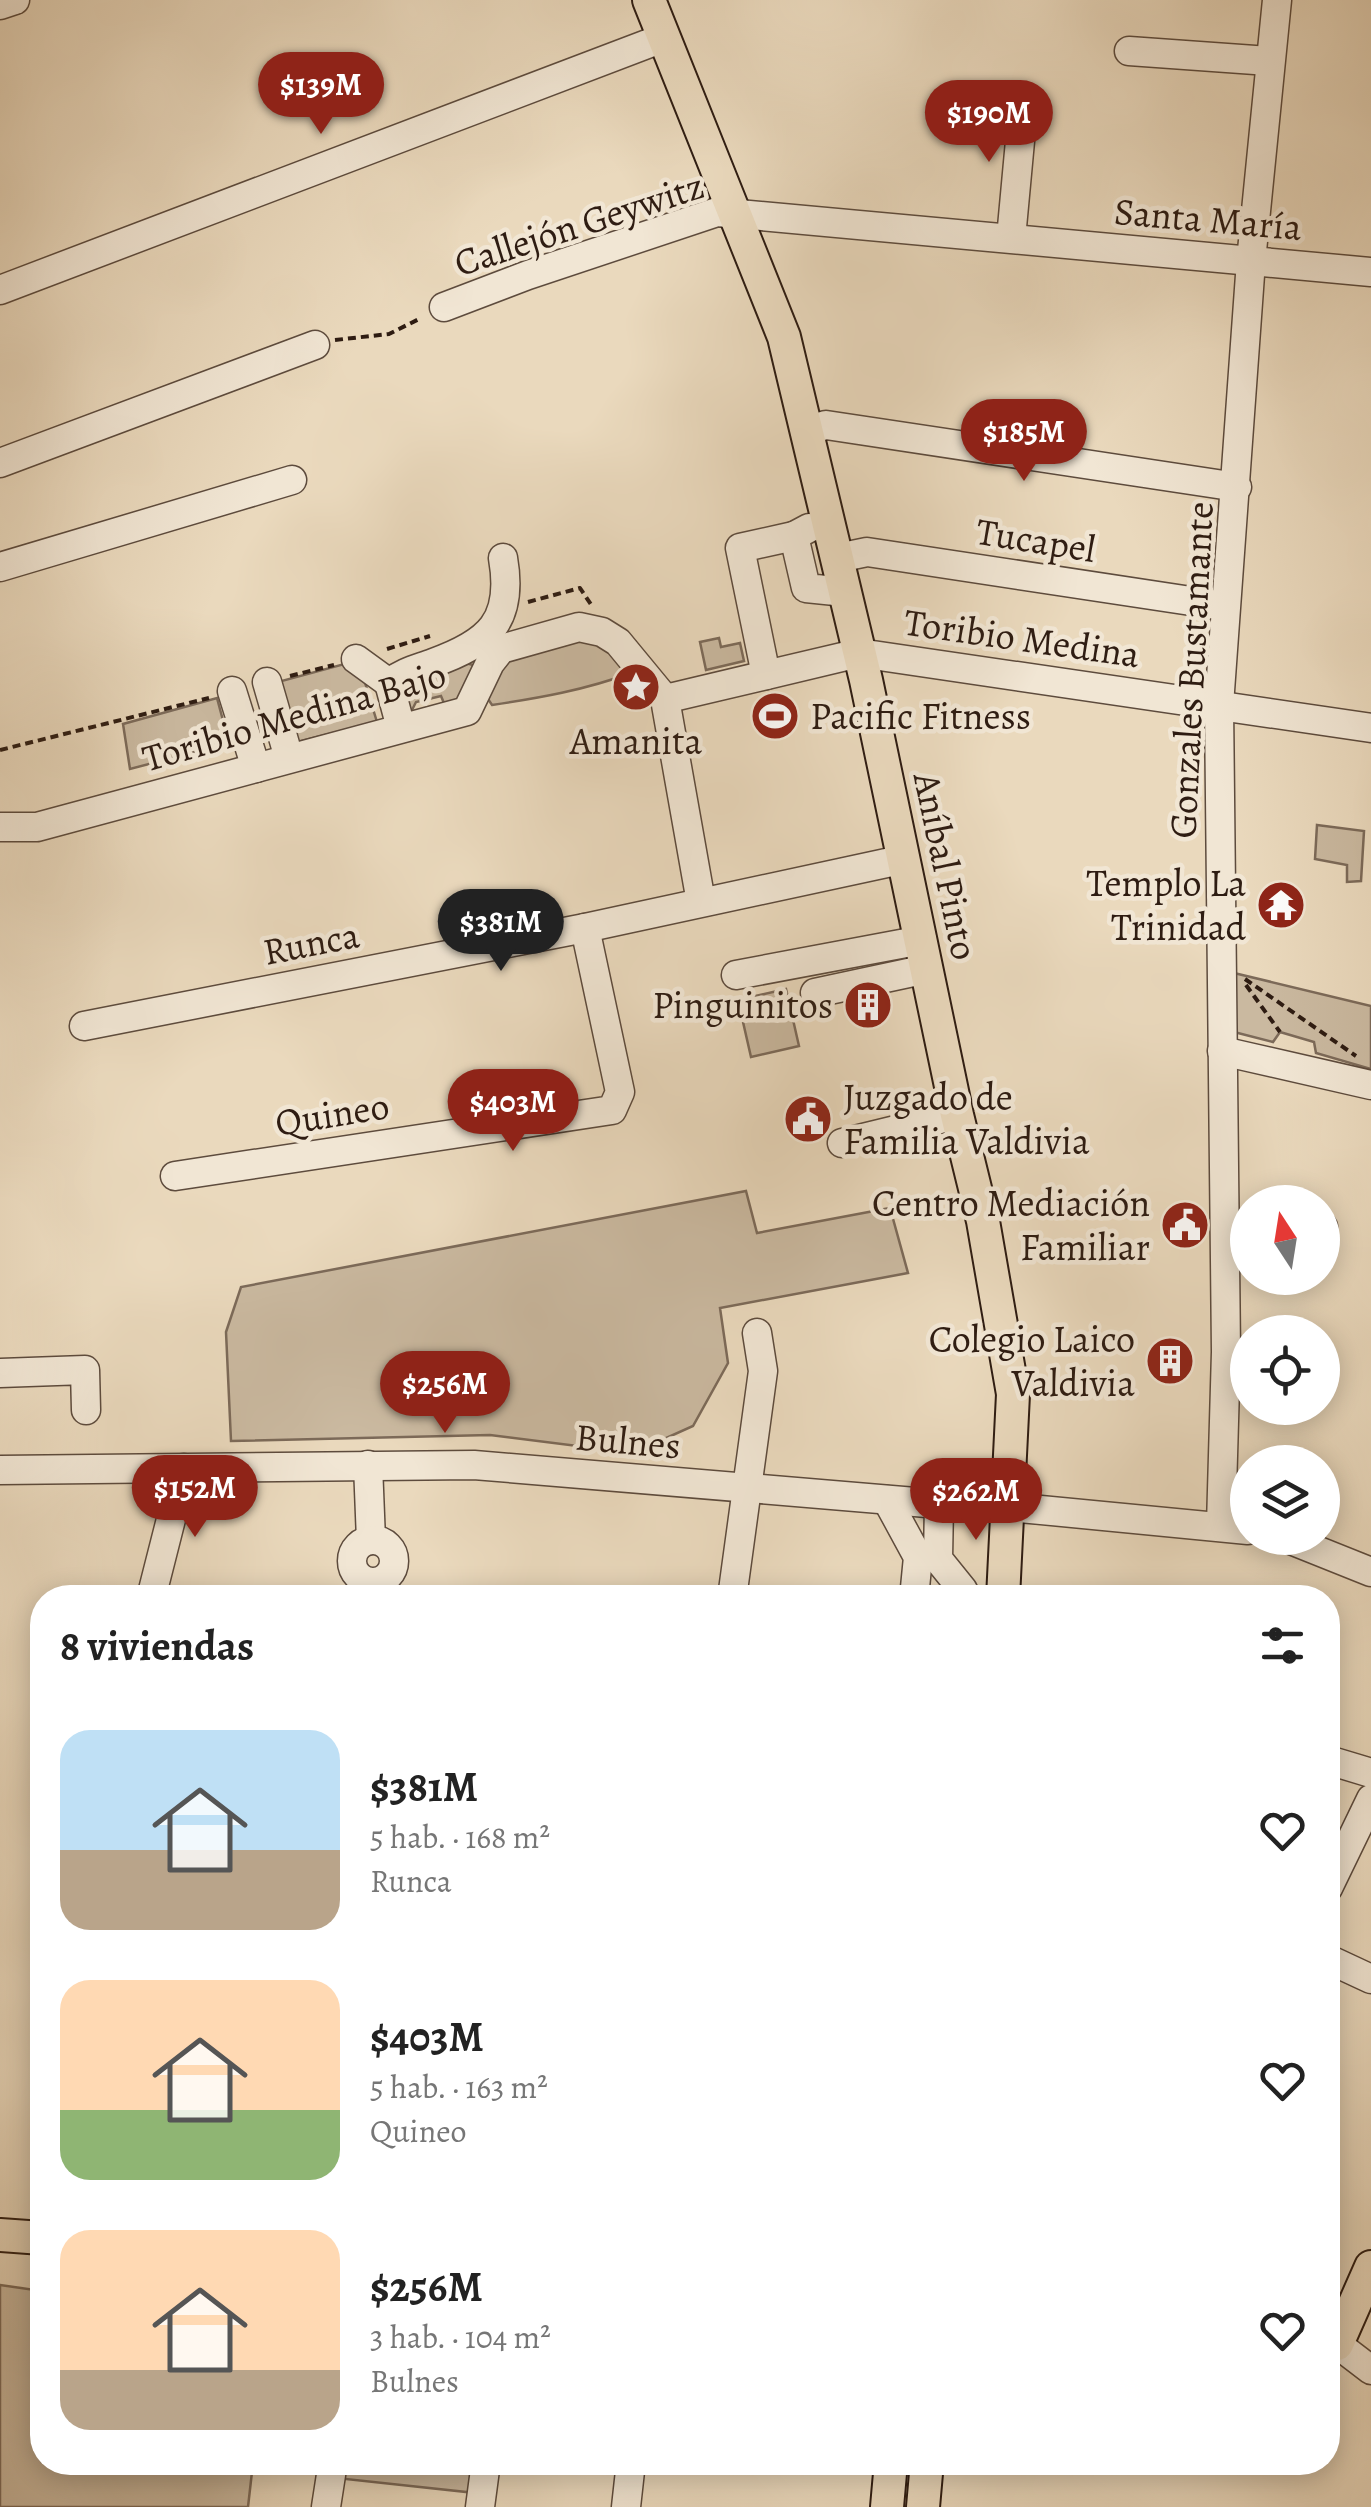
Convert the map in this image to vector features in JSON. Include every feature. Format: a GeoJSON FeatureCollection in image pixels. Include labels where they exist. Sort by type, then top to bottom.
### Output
{"type":"FeatureCollection","features":[{"type":"Feature","properties":{"kind":"main road","name":"Aníbal Pinto"},"geometry":{"type":"LineString","coordinates":[[649,0],[784,337],[846,592],[983,1221],[1013,1394],[1004,1585]]}},
{"type":"Feature","properties":{"kind":"main road"},"geometry":{"type":"LineString","coordinates":[[0,2235],[30,2237]]}},
{"type":"Feature","properties":{"kind":"main road"},"geometry":{"type":"LineString","coordinates":[[1340,2328],[1371,2267]]}},
{"type":"Feature","properties":{"kind":"main road"},"geometry":{"type":"LineString","coordinates":[[887,2507],[890,2475]]}},
{"type":"Feature","properties":{"kind":"main road"},"geometry":{"type":"LineString","coordinates":[[924,2507],[926,2475]]}},
{"type":"Feature","properties":{"kind":"street"},"geometry":{"type":"LineString","coordinates":[[0,5],[15,0]]}},
{"type":"Feature","properties":{"kind":"street","name":"Gonzales Bustamante"},"geometry":{"type":"LineString","coordinates":[[1232,1185],[1222,1051],[1219,705],[1251,260],[1278,0]]}},
{"type":"Feature","properties":{"kind":"street"},"geometry":{"type":"LineString","coordinates":[[0,290],[663,38]]}},
{"type":"Feature","properties":{"kind":"street"},"geometry":{"type":"LineString","coordinates":[[1129,50],[1270,61]]}},
{"type":"Feature","properties":{"kind":"street"},"geometry":{"type":"LineString","coordinates":[[1011,238],[1024,98]]}},
{"type":"Feature","properties":{"kind":"street","name":"Callejón Geywitz"},"geometry":{"type":"LineString","coordinates":[[444,307],[717,212],[738,216]]}},
{"type":"Feature","properties":{"kind":"street","name":"Santa María"},"geometry":{"type":"LineString","coordinates":[[738,216],[1371,272]]}},
{"type":"Feature","properties":{"kind":"street"},"geometry":{"type":"LineString","coordinates":[[0,463],[315,344]]}},
{"type":"Feature","properties":{"kind":"street"},"geometry":{"type":"LineString","coordinates":[[808,430],[826,425],[1237,487]]}},
{"type":"Feature","properties":{"kind":"street"},"geometry":{"type":"LineString","coordinates":[[0,566],[292,480]]}},
{"type":"Feature","properties":{"kind":"street"},"geometry":{"type":"LineString","coordinates":[[766,675],[740,548],[794,536],[829,520]]}},
{"type":"Feature","properties":{"kind":"street"},"geometry":{"type":"LineString","coordinates":[[794,536],[806,588],[846,592]]}},
{"type":"Feature","properties":{"kind":"street","name":"Tucapel"},"geometry":{"type":"LineString","coordinates":[[838,558],[867,552],[1224,606]]}},
{"type":"Feature","properties":{"kind":"street"},"geometry":{"type":"LineString","coordinates":[[389,683],[400,674],[480,657],[506,604],[503,558]]}},
{"type":"Feature","properties":{"kind":"street","name":"Toribio Medina Bajo"},"geometry":{"type":"LineString","coordinates":[[0,827],[37,827],[468,711],[483,684],[480,657],[519,642],[579,627],[618,642],[665,699]]}},
{"type":"Feature","properties":{"kind":"street","name":"Toribio Medina"},"geometry":{"type":"LineString","coordinates":[[665,699],[859,654],[1371,728]]}},
{"type":"Feature","properties":{"kind":"street"},"geometry":{"type":"LineString","coordinates":[[356,660],[389,683],[402,728]]}},
{"type":"Feature","properties":{"kind":"street"},"geometry":{"type":"LineString","coordinates":[[268,682],[289,758]]}},
{"type":"Feature","properties":{"kind":"street"},"geometry":{"type":"LineString","coordinates":[[232,691],[256,768]]}},
{"type":"Feature","properties":{"kind":"street"},"geometry":{"type":"LineString","coordinates":[[665,699],[700,902]]}},
{"type":"Feature","properties":{"kind":"street","name":"Runca"},"geometry":{"type":"LineString","coordinates":[[84,1026],[585,928],[905,859]]}},
{"type":"Feature","properties":{"kind":"street","name":"Quineo"},"geometry":{"type":"LineString","coordinates":[[174,1176],[612,1110],[620,1092],[585,928]]}},
{"type":"Feature","properties":{"kind":"street"},"geometry":{"type":"LineString","coordinates":[[736,975],[924,955]]}},
{"type":"Feature","properties":{"kind":"street"},"geometry":{"type":"LineString","coordinates":[[815,993],[924,955]]}},
{"type":"Feature","properties":{"kind":"street"},"geometry":{"type":"LineString","coordinates":[[1222,1051],[1371,1085]]}},
{"type":"Feature","properties":{"kind":"street"},"geometry":{"type":"LineString","coordinates":[[842,1144],[957,1115]]}},
{"type":"Feature","properties":{"kind":"street"},"geometry":{"type":"LineString","coordinates":[[734,1585],[763,1371],[756,1334]]}},
{"type":"Feature","properties":{"kind":"street"},"geometry":{"type":"LineString","coordinates":[[0,1373],[86,1370],[86,1410]]}},
{"type":"Feature","properties":{"kind":"street"},"geometry":{"type":"LineString","coordinates":[[368,1465],[371,1540]]}},
{"type":"Feature","properties":{"kind":"street","name":"Bulnes"},"geometry":{"type":"LineString","coordinates":[[0,1470],[474,1465],[1230,1527]]}},
{"type":"Feature","properties":{"kind":"street"},"geometry":{"type":"LineString","coordinates":[[153,1585],[184,1468]]}},
{"type":"Feature","properties":{"kind":"street"},"geometry":{"type":"LineString","coordinates":[[887,1500],[918,1557],[915,1585]]}},
{"type":"Feature","properties":{"kind":"street"},"geometry":{"type":"LineString","coordinates":[[939,1504],[938,1559],[956,1585]]}},
{"type":"Feature","properties":{"kind":"street"},"geometry":{"type":"LineString","coordinates":[[1328,1555],[1371,1572]]}},
{"type":"Feature","properties":{"kind":"street"},"geometry":{"type":"LineString","coordinates":[[1340,1764],[1371,1773]]}},
{"type":"Feature","properties":{"kind":"street"},"geometry":{"type":"LineString","coordinates":[[1340,1863],[1371,1799]]}},
{"type":"Feature","properties":{"kind":"street"},"geometry":{"type":"LineString","coordinates":[[1340,1965],[1371,1979]]}},
{"type":"Feature","properties":{"kind":"street"},"geometry":{"type":"LineString","coordinates":[[1340,2349],[1371,2370]]}},
{"type":"Feature","properties":{"kind":"street"},"geometry":{"type":"LineString","coordinates":[[326,2507],[331,2475]]}},
{"type":"Feature","properties":{"kind":"street"},"geometry":{"type":"LineString","coordinates":[[480,2507],[484,2475]]}},
{"type":"Feature","properties":{"kind":"street"},"geometry":{"type":"LineString","coordinates":[[626,2507],[630,2475]]}},
{"type":"Feature","properties":{"kind":"path"},"geometry":{"type":"LineString","coordinates":[[315,344],[388,334],[444,307]]}},
{"type":"Feature","properties":{"kind":"path"},"geometry":{"type":"LineString","coordinates":[[1221,962],[1355,1056]]}},
{"type":"Feature","properties":{"kind":"path"},"geometry":{"type":"LineString","coordinates":[[1246,985],[1280,1032]]}},
{"type":"Feature","properties":{"kind":"shaded area"},"geometry":{"type":"Polygon","coordinates":[[[719,638],[721,647],[740,643],[744,661],[706,670],[700,642],[719,638]]]}},
{"type":"Feature","properties":{"kind":"shaded area"},"geometry":{"type":"Polygon","coordinates":[[[600,639],[631,673],[579,689],[492,705],[486,696],[498,666],[532,645],[600,639]]]}},
{"type":"Feature","properties":{"kind":"shaded area"},"geometry":{"type":"Polygon","coordinates":[[[455,660],[473,665],[468,691],[446,708],[441,696],[416,702],[409,716],[404,703],[405,685],[455,660]]]}},
{"type":"Feature","properties":{"kind":"shaded area"},"geometry":{"type":"Polygon","coordinates":[[[348,663],[362,673],[377,722],[293,743],[274,683],[348,663]]]}},
{"type":"Feature","properties":{"kind":"shaded area"},"geometry":{"type":"Polygon","coordinates":[[[217,698],[229,743],[130,769],[123,724],[217,698]]]}},
{"type":"Feature","properties":{"kind":"shaded area"},"geometry":{"type":"Polygon","coordinates":[[[1317,825],[1364,831],[1361,881],[1347,882],[1347,865],[1315,859],[1317,825]]]}},
{"type":"Feature","properties":{"kind":"shaded area"},"geometry":{"type":"Polygon","coordinates":[[[1234,973],[1371,1006],[1371,1069],[1316,1053],[1314,1042],[1280,1032],[1273,1042],[1234,1032],[1234,973]]]}},
{"type":"Feature","properties":{"kind":"shaded area"},"geometry":{"type":"Polygon","coordinates":[[[786,989],[799,1046],[751,1057],[738,1000],[786,989]]]}},
{"type":"Feature","properties":{"kind":"shaded area"},"geometry":{"type":"Polygon","coordinates":[[[746,1191],[757,1233],[890,1208],[908,1273],[720,1308],[728,1363],[693,1426],[633,1453],[490,1435],[231,1441],[226,1332],[241,1287],[746,1191]]]}},
{"type":"Feature","properties":{"kind":"shaded area"},"geometry":{"type":"Polygon","coordinates":[[[0,2285],[30,2289],[30,2475],[252,2475],[248,2507],[0,2507],[0,2285]]]}},
{"type":"Feature","properties":{"kind":"shaded area"},"geometry":{"type":"Polygon","coordinates":[[[336,2475],[478,2475],[476,2493],[336,2478],[336,2475]]]}},
{"type":"Feature","properties":{"kind":"place","name":"Amanita"},"geometry":{"type":"Point","coordinates":[636,687]}},
{"type":"Feature","properties":{"kind":"place","name":"Pacific Fitness"},"geometry":{"type":"Point","coordinates":[775,716]}},
{"type":"Feature","properties":{"kind":"place","name":"Templo La Trinidad"},"geometry":{"type":"Point","coordinates":[1281,905]}},
{"type":"Feature","properties":{"kind":"place","name":"Pinguinitos"},"geometry":{"type":"Point","coordinates":[868,1005]}},
{"type":"Feature","properties":{"kind":"place","name":"Juzgado de Familia Valdivia"},"geometry":{"type":"Point","coordinates":[808,1119]}},
{"type":"Feature","properties":{"kind":"place","name":"Centro Mediación Familiar"},"geometry":{"type":"Point","coordinates":[1185,1225]}},
{"type":"Feature","properties":{"kind":"place","name":"Colegio Laico Valdivia"},"geometry":{"type":"Point","coordinates":[1170,1361]}}]}
